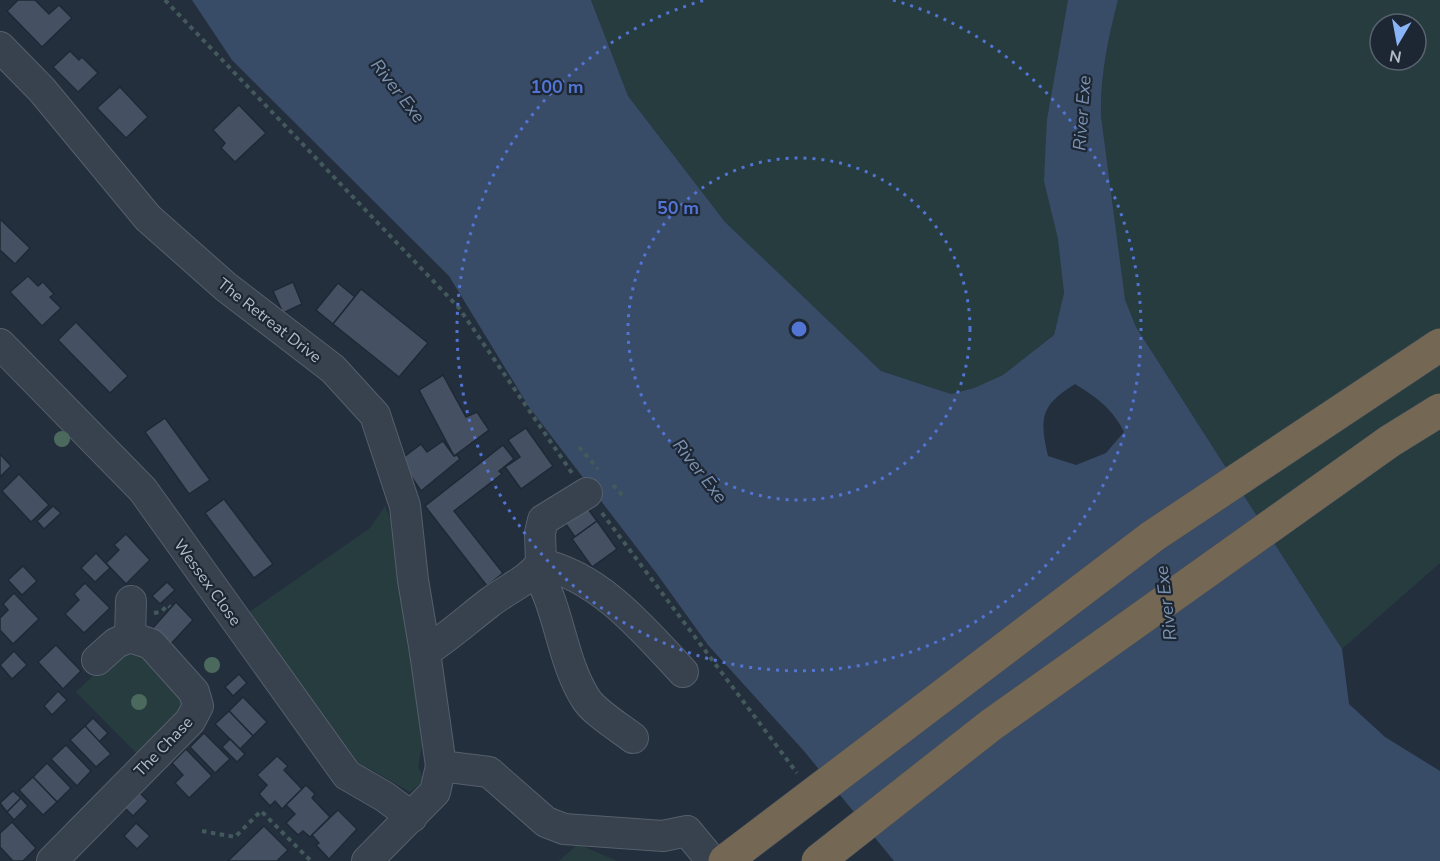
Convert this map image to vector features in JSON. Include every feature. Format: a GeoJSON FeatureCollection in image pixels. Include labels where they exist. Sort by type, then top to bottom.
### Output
{"type":"FeatureCollection","features":[{"type":"Feature","properties":{"kind":"highway"},"geometry":{"type":"LineString","coordinates":[[725,861],[1153,536],[1440,345]]}},
{"type":"Feature","properties":{"kind":"highway"},"geometry":{"type":"LineString","coordinates":[[818,861],[991,725],[1390,441],[1440,410]]}},
{"type":"Feature","properties":{"kind":"street","name":"The Retreat Drive"},"geometry":{"type":"LineString","coordinates":[[0,47],[42,90],[148,218],[226,287],[333,369],[375,415],[405,506],[413,580],[426,652],[441,766],[435,792],[367,861]]}},
{"type":"Feature","properties":{"kind":"street","name":"Wessex Close"},"geometry":{"type":"LineString","coordinates":[[0,344],[142,490],[346,776],[386,797],[412,817]]}},
{"type":"Feature","properties":{"kind":"street"},"geometry":{"type":"LineString","coordinates":[[587,493],[543,520],[538,567],[548,591],[560,633],[587,701],[633,738]]}},
{"type":"Feature","properties":{"kind":"street"},"geometry":{"type":"LineString","coordinates":[[426,652],[498,596],[516,587],[538,567],[559,568],[589,584],[633,618],[683,672]]}},
{"type":"Feature","properties":{"kind":"street"},"geometry":{"type":"LineString","coordinates":[[97,660],[116,643],[130,637],[131,601]]}},
{"type":"Feature","properties":{"kind":"street","name":"The Chase"},"geometry":{"type":"LineString","coordinates":[[52,861],[190,721],[198,706],[194,692],[151,644],[130,637]]}},
{"type":"Feature","properties":{"kind":"street"},"geometry":{"type":"LineString","coordinates":[[441,766],[489,772],[546,822],[564,829],[663,836],[687,831],[712,861]]}},
{"type":"Feature","properties":{"kind":"path"},"geometry":{"type":"LineString","coordinates":[[165,0],[459,308],[587,493],[798,774]]}},
{"type":"Feature","properties":{"kind":"path"},"geometry":{"type":"LineString","coordinates":[[202,831],[235,837],[261,811],[311,861]]}},
{"type":"Feature","properties":{"kind":"green space"},"geometry":{"type":"Polygon","coordinates":[[[591,0],[1068,0],[1047,119],[1064,293],[1054,335],[1003,375],[974,388],[951,394],[881,371],[725,222],[628,96],[591,0]]]}},
{"type":"Feature","properties":{"kind":"green space"},"geometry":{"type":"Polygon","coordinates":[[[1118,0],[1440,0],[1440,563],[1342,649],[1136,327],[1124,300],[1101,116],[1103,72],[1118,0]]]}},
{"type":"Feature","properties":{"kind":"green space"},"geometry":{"type":"Polygon","coordinates":[[[385,506],[393,525],[423,741],[418,766],[424,781],[410,792],[352,759],[242,617],[370,528],[385,506]]]}},
{"type":"Feature","properties":{"kind":"green space"},"geometry":{"type":"Polygon","coordinates":[[[118,652],[148,653],[182,688],[183,718],[141,758],[76,692],[118,652]]]}},
{"type":"Feature","properties":{"kind":"green space"},"geometry":{"type":"Polygon","coordinates":[[[578,844],[617,861],[559,861],[578,844]]]}},
{"type":"Feature","properties":{"kind":"water","name":"River Exe"},"geometry":{"type":"Polygon","coordinates":[[[192,0],[591,0],[628,96],[725,222],[881,371],[951,394],[974,388],[1003,375],[1054,335],[1064,293],[1058,239],[1044,181],[1047,119],[1068,0],[1118,0],[1105,58],[1101,116],[1125,300],[1136,327],[1342,649],[1349,704],[1385,737],[1440,771],[1440,861],[894,861],[804,751],[708,645],[657,574],[529,407],[449,276],[232,60],[192,0]],[[1075,384],[1049,406],[1045,414],[1044,432],[1048,456],[1076,465],[1106,453],[1124,432],[1109,410],[1075,384]]]}},
{"type":"Feature","properties":{"kind":"building"},"geometry":{"type":"Polygon","coordinates":[[[18,0],[35,0],[49,14],[59,5],[72,18],[42,47],[7,11],[18,0]]]}},
{"type":"Feature","properties":{"kind":"building"},"geometry":{"type":"Polygon","coordinates":[[[70,51],[79,60],[82,57],[98,73],[78,92],[53,67],[70,51]]]}},
{"type":"Feature","properties":{"kind":"building"},"geometry":{"type":"Polygon","coordinates":[[[120,87],[148,117],[126,138],[97,108],[120,87]]]}},
{"type":"Feature","properties":{"kind":"building"},"geometry":{"type":"Polygon","coordinates":[[[239,105],[266,133],[235,162],[221,148],[225,143],[213,130],[239,105]]]}},
{"type":"Feature","properties":{"kind":"building"},"geometry":{"type":"Polygon","coordinates":[[[0,219],[30,248],[15,264],[0,250],[0,219]]]}},
{"type":"Feature","properties":{"kind":"building"},"geometry":{"type":"Polygon","coordinates":[[[28,276],[38,286],[43,282],[54,294],[50,297],[61,308],[42,326],[10,292],[28,276]]]}},
{"type":"Feature","properties":{"kind":"building"},"geometry":{"type":"Polygon","coordinates":[[[293,282],[302,304],[283,313],[273,291],[293,282]]]}},
{"type":"Feature","properties":{"kind":"building"},"geometry":{"type":"Polygon","coordinates":[[[338,283],[355,297],[333,324],[316,310],[338,283]]]}},
{"type":"Feature","properties":{"kind":"building"},"geometry":{"type":"Polygon","coordinates":[[[361,289],[428,343],[399,377],[333,324],[361,289]]]}},
{"type":"Feature","properties":{"kind":"building"},"geometry":{"type":"Polygon","coordinates":[[[76,322],[128,376],[110,393],[58,340],[76,322]]]}},
{"type":"Feature","properties":{"kind":"building"},"geometry":{"type":"Polygon","coordinates":[[[443,375],[466,417],[477,412],[489,430],[454,456],[419,390],[443,375]]]}},
{"type":"Feature","properties":{"kind":"building"},"geometry":{"type":"Polygon","coordinates":[[[165,418],[210,480],[189,494],[145,432],[165,418]]]}},
{"type":"Feature","properties":{"kind":"building"},"geometry":{"type":"Polygon","coordinates":[[[526,428],[553,466],[521,489],[505,467],[520,457],[508,440],[526,428]]]}},
{"type":"Feature","properties":{"kind":"building"},"geometry":{"type":"Polygon","coordinates":[[[443,441],[454,456],[457,455],[460,459],[421,491],[400,460],[421,444],[427,452],[443,441]]]}},
{"type":"Feature","properties":{"kind":"building"},"geometry":{"type":"Polygon","coordinates":[[[503,445],[514,459],[499,471],[502,474],[454,511],[503,573],[487,586],[425,506],[503,445]]]}},
{"type":"Feature","properties":{"kind":"building"},"geometry":{"type":"Polygon","coordinates":[[[0,454],[11,466],[0,477],[0,454]]]}},
{"type":"Feature","properties":{"kind":"building"},"geometry":{"type":"Polygon","coordinates":[[[19,474],[49,505],[31,522],[2,491],[19,474]]]}},
{"type":"Feature","properties":{"kind":"building"},"geometry":{"type":"Polygon","coordinates":[[[224,499],[273,564],[254,578],[205,513],[224,499]]]}},
{"type":"Feature","properties":{"kind":"building"},"geometry":{"type":"Polygon","coordinates":[[[585,505],[597,521],[575,537],[563,520],[585,505]]]}},
{"type":"Feature","properties":{"kind":"building"},"geometry":{"type":"Polygon","coordinates":[[[53,506],[61,513],[44,529],[37,521],[53,506]]]}},
{"type":"Feature","properties":{"kind":"building"},"geometry":{"type":"Polygon","coordinates":[[[597,521],[617,549],[592,567],[572,539],[597,521]]]}},
{"type":"Feature","properties":{"kind":"building"},"geometry":{"type":"Polygon","coordinates":[[[126,534],[150,560],[126,584],[106,563],[119,550],[114,545],[126,534]]]}},
{"type":"Feature","properties":{"kind":"building"},"geometry":{"type":"Polygon","coordinates":[[[96,553],[110,568],[95,582],[81,568],[96,553]]]}},
{"type":"Feature","properties":{"kind":"building"},"geometry":{"type":"Polygon","coordinates":[[[23,566],[37,581],[22,595],[8,580],[23,566]]]}},
{"type":"Feature","properties":{"kind":"building"},"geometry":{"type":"Polygon","coordinates":[[[167,582],[175,590],[160,604],[152,596],[167,582]]]}},
{"type":"Feature","properties":{"kind":"building"},"geometry":{"type":"Polygon","coordinates":[[[85,583],[110,608],[84,633],[65,614],[79,600],[74,594],[85,583]]]}},
{"type":"Feature","properties":{"kind":"building"},"geometry":{"type":"Polygon","coordinates":[[[14,593],[39,619],[13,644],[0,630],[0,618],[8,610],[3,604],[14,593]]]}},
{"type":"Feature","properties":{"kind":"building"},"geometry":{"type":"Polygon","coordinates":[[[176,602],[193,620],[168,647],[151,630],[176,602]]]}},
{"type":"Feature","properties":{"kind":"building"},"geometry":{"type":"Polygon","coordinates":[[[56,645],[81,671],[63,689],[38,662],[56,645]]]}},
{"type":"Feature","properties":{"kind":"building"},"geometry":{"type":"Polygon","coordinates":[[[14,651],[27,665],[12,679],[0,665],[14,651]]]}},
{"type":"Feature","properties":{"kind":"building"},"geometry":{"type":"Polygon","coordinates":[[[239,674],[247,683],[233,696],[225,687],[239,674]]]}},
{"type":"Feature","properties":{"kind":"building"},"geometry":{"type":"Polygon","coordinates":[[[58,691],[67,700],[52,715],[44,706],[58,691]]]}},
{"type":"Feature","properties":{"kind":"building"},"geometry":{"type":"Polygon","coordinates":[[[243,697],[267,722],[253,736],[229,711],[243,697]]]}},
{"type":"Feature","properties":{"kind":"building"},"geometry":{"type":"Polygon","coordinates":[[[229,711],[253,736],[240,749],[215,724],[229,711]]]}},
{"type":"Feature","properties":{"kind":"building"},"geometry":{"type":"Polygon","coordinates":[[[93,718],[108,733],[99,742],[85,726],[93,718]]]}},
{"type":"Feature","properties":{"kind":"building"},"geometry":{"type":"Polygon","coordinates":[[[85,726],[111,754],[96,767],[70,740],[85,726]]]}},
{"type":"Feature","properties":{"kind":"building"},"geometry":{"type":"Polygon","coordinates":[[[204,733],[230,759],[215,773],[190,747],[204,733]]]}},
{"type":"Feature","properties":{"kind":"building"},"geometry":{"type":"Polygon","coordinates":[[[230,739],[245,754],[237,762],[222,747],[230,739]]]}},
{"type":"Feature","properties":{"kind":"building"},"geometry":{"type":"Polygon","coordinates":[[[66,745],[91,771],[77,786],[51,759],[66,745]]]}},
{"type":"Feature","properties":{"kind":"building"},"geometry":{"type":"Polygon","coordinates":[[[186,749],[212,776],[189,798],[175,783],[183,775],[172,763],[186,749]]]}},
{"type":"Feature","properties":{"kind":"building"},"geometry":{"type":"Polygon","coordinates":[[[277,756],[288,766],[284,770],[302,789],[282,809],[275,801],[270,806],[259,794],[267,785],[257,775],[277,756]]]}},
{"type":"Feature","properties":{"kind":"building"},"geometry":{"type":"Polygon","coordinates":[[[47,763],[71,788],[57,802],[33,777],[47,763]]]}},
{"type":"Feature","properties":{"kind":"building"},"geometry":{"type":"Polygon","coordinates":[[[33,777],[57,802],[43,815],[19,790],[33,777]]]}},
{"type":"Feature","properties":{"kind":"building"},"geometry":{"type":"Polygon","coordinates":[[[306,785],[315,794],[312,798],[330,817],[310,837],[303,831],[298,835],[286,823],[295,814],[286,805],[306,785]]]}},
{"type":"Feature","properties":{"kind":"building"},"geometry":{"type":"Polygon","coordinates":[[[13,791],[21,798],[7,812],[0,803],[13,791]]]}},
{"type":"Feature","properties":{"kind":"building"},"geometry":{"type":"Polygon","coordinates":[[[140,793],[148,801],[133,816],[125,808],[140,793]]]}},
{"type":"Feature","properties":{"kind":"building"},"geometry":{"type":"Polygon","coordinates":[[[21,798],[28,806],[14,820],[7,812],[21,798]]]}},
{"type":"Feature","properties":{"kind":"building"},"geometry":{"type":"Polygon","coordinates":[[[338,810],[357,829],[329,859],[316,845],[319,843],[312,835],[338,810]]]}},
{"type":"Feature","properties":{"kind":"building"},"geometry":{"type":"Polygon","coordinates":[[[12,822],[36,848],[23,861],[13,861],[0,847],[0,833],[12,822]]]}},
{"type":"Feature","properties":{"kind":"building"},"geometry":{"type":"Polygon","coordinates":[[[136,823],[150,836],[137,849],[124,836],[136,823]]]}},
{"type":"Feature","properties":{"kind":"building"},"geometry":{"type":"Polygon","coordinates":[[[264,826],[288,850],[277,861],[228,861],[264,826]]]}}]}
